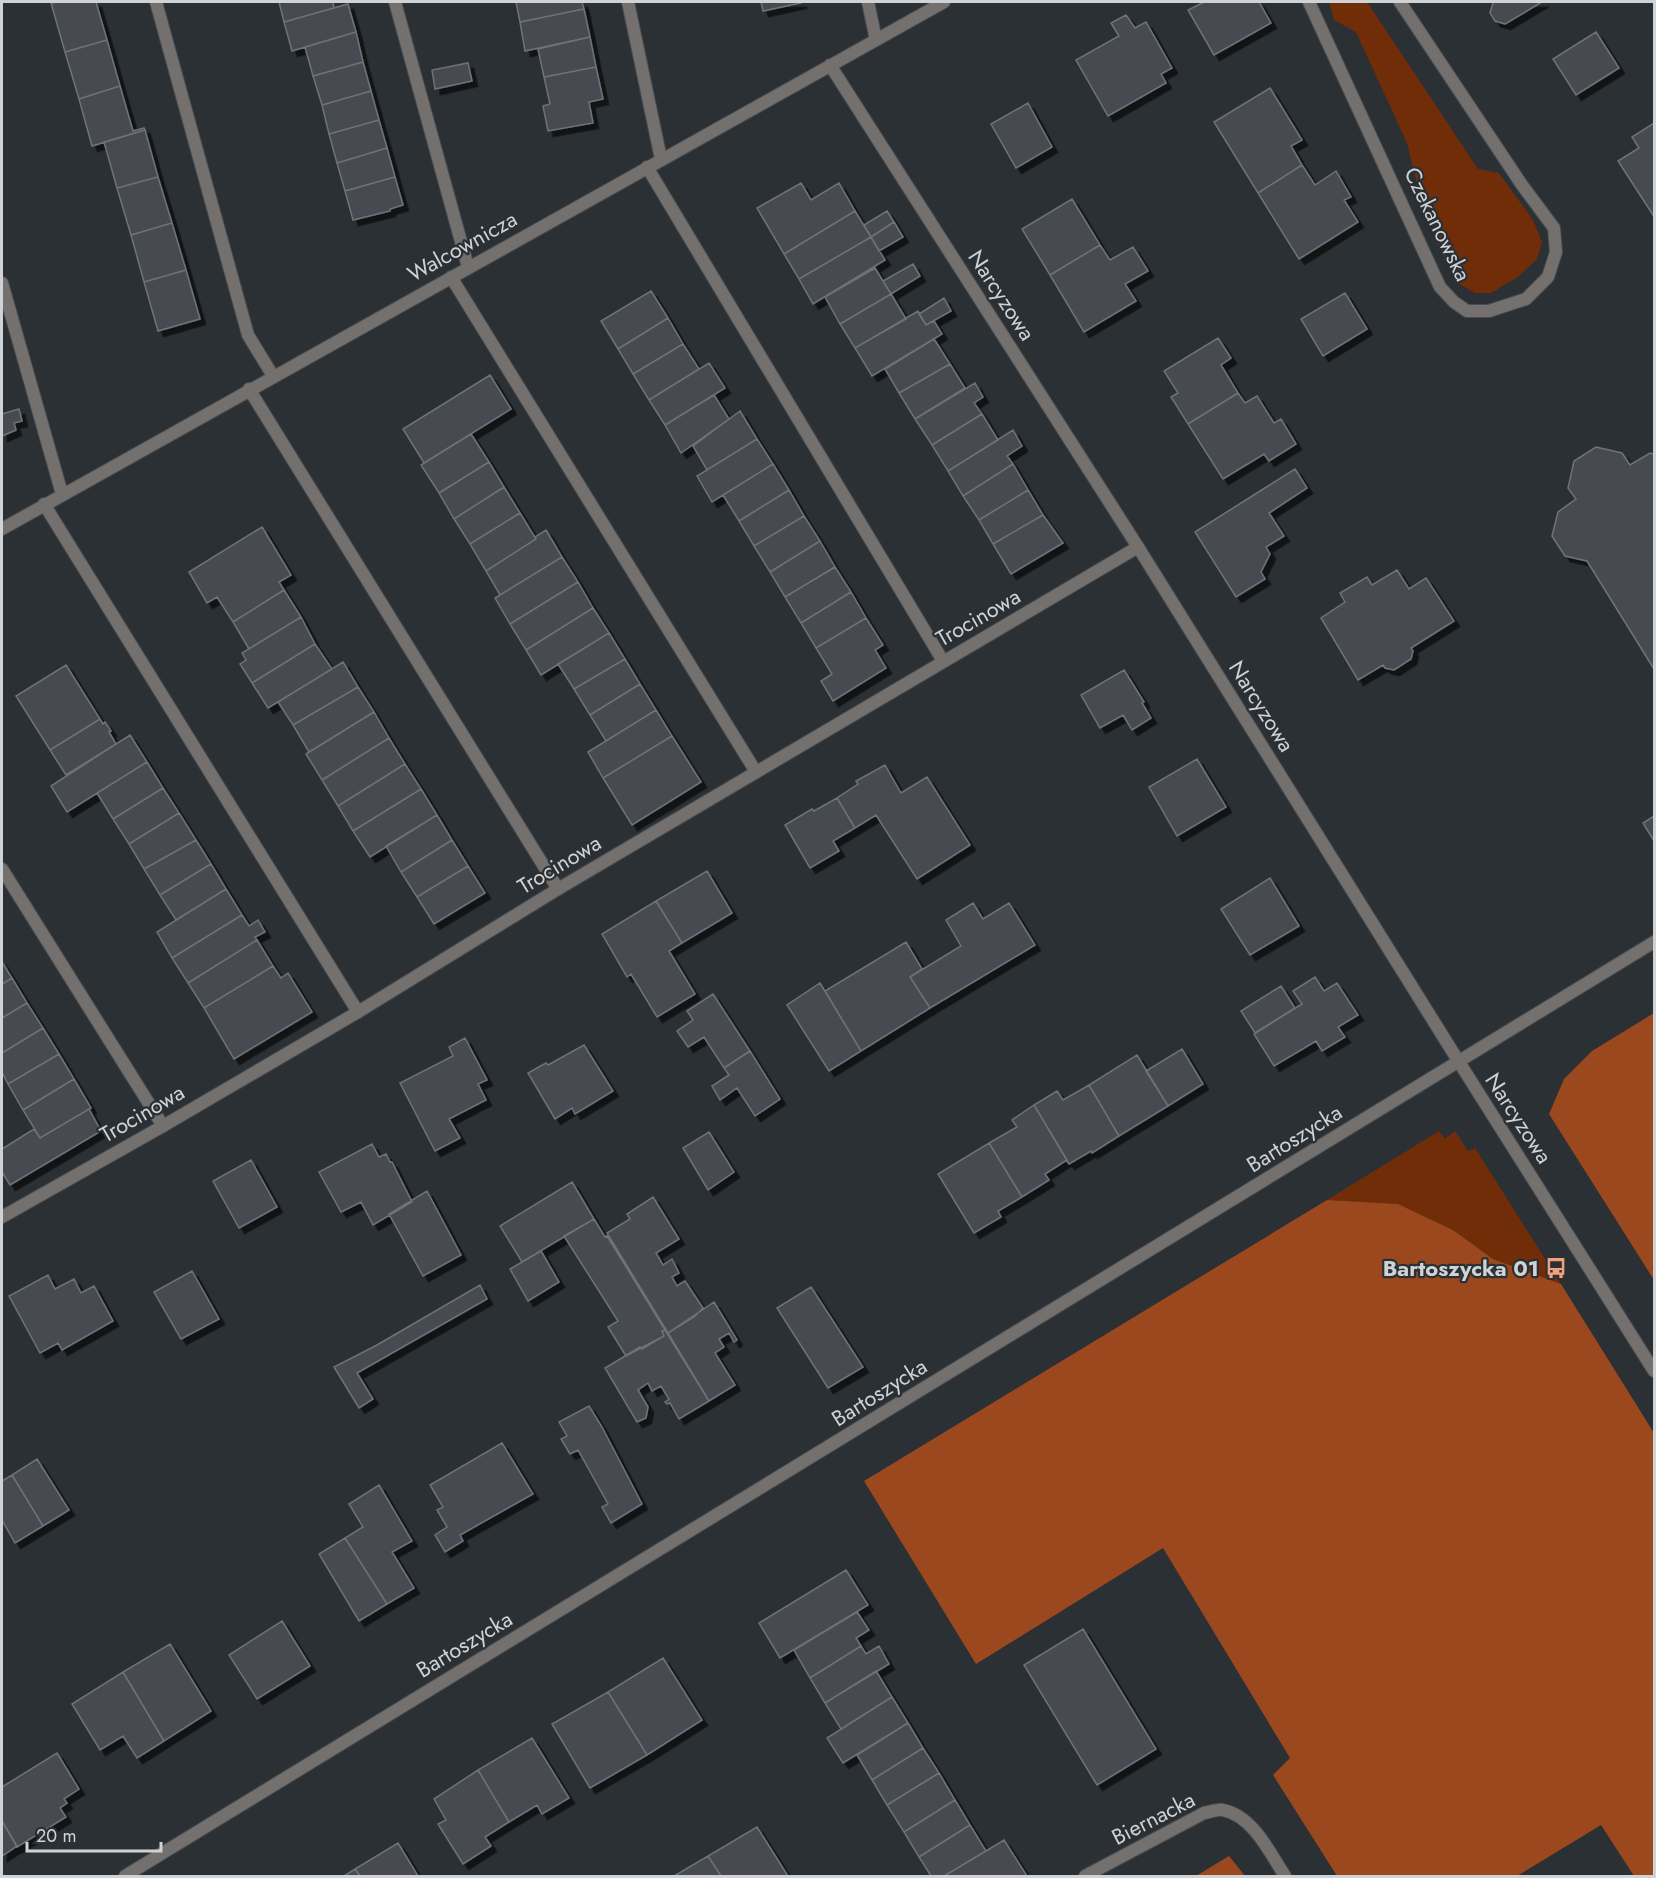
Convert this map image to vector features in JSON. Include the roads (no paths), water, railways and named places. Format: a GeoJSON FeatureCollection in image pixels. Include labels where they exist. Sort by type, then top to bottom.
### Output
{"type":"FeatureCollection","features":[{"type":"Feature","properties":{"kind":"street"},"geometry":{"type":"LineString","coordinates":[[156,2],[248,335],[273,376]]}},
{"type":"Feature","properties":{"kind":"street"},"geometry":{"type":"LineString","coordinates":[[395,2],[468,267]]}},
{"type":"Feature","properties":{"kind":"street"},"geometry":{"type":"LineString","coordinates":[[628,2],[661,159]]}},
{"type":"Feature","properties":{"kind":"street"},"geometry":{"type":"LineString","coordinates":[[868,2],[876,40]]}},
{"type":"Feature","properties":{"kind":"street","name":"Walcownicza"},"geometry":{"type":"LineString","coordinates":[[2,529],[944,2]]}},
{"type":"Feature","properties":{"kind":"street","name":"Czekanowska"},"geometry":{"type":"LineString","coordinates":[[1309,2],[1440,287],[1454,302],[1467,310],[1489,310],[1526,299],[1548,276],[1556,252],[1554,228],[1522,185],[1400,2]]}},
{"type":"Feature","properties":{"kind":"street","name":"Narcyzowa"},"geometry":{"type":"LineString","coordinates":[[830,65],[1138,547],[1654,1371]]}},
{"type":"Feature","properties":{"kind":"street"},"geometry":{"type":"LineString","coordinates":[[647,167],[943,661]]}},
{"type":"Feature","properties":{"kind":"street"},"geometry":{"type":"LineString","coordinates":[[451,276],[756,772]]}},
{"type":"Feature","properties":{"kind":"street"},"geometry":{"type":"LineString","coordinates":[[2,283],[62,494]]}},
{"type":"Feature","properties":{"kind":"street"},"geometry":{"type":"LineString","coordinates":[[249,389],[558,889]]}},
{"type":"Feature","properties":{"kind":"street"},"geometry":{"type":"LineString","coordinates":[[44,504],[358,1012]]}},
{"type":"Feature","properties":{"kind":"street","name":"Trocinowa"},"geometry":{"type":"LineString","coordinates":[[2,1217],[358,1012],[558,889],[1138,547]]}},
{"type":"Feature","properties":{"kind":"street"},"geometry":{"type":"LineString","coordinates":[[2,869],[163,1126]]}},
{"type":"Feature","properties":{"kind":"street","name":"Bartoszycka"},"geometry":{"type":"LineString","coordinates":[[125,1876],[1654,942]]}},
{"type":"Feature","properties":{"kind":"street","name":"Biernacka"},"geometry":{"type":"LineString","coordinates":[[1085,1876],[1204,1813],[1222,1810],[1241,1818],[1258,1835],[1285,1876]]}},
{"type":"Feature","properties":{"kind":"place","name":"Bartoszycka 01"},"geometry":{"type":"Point","coordinates":[1556,1268]}}]}
